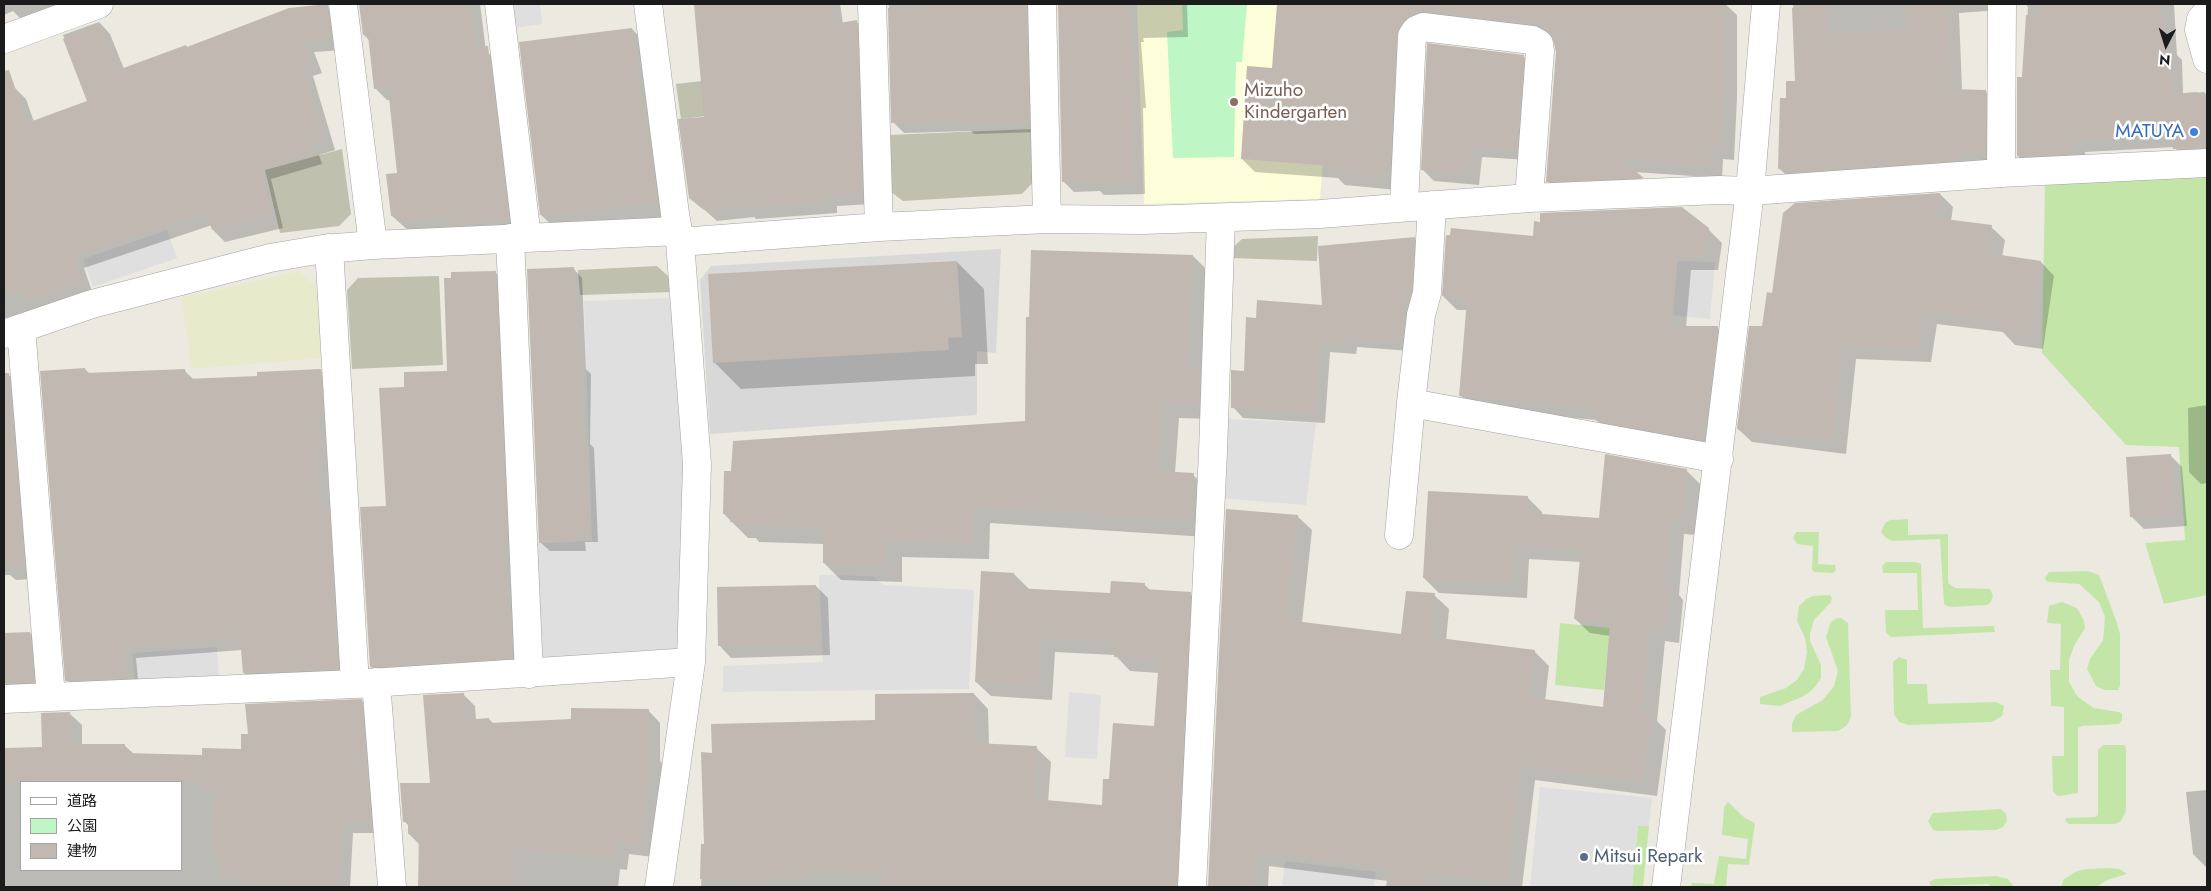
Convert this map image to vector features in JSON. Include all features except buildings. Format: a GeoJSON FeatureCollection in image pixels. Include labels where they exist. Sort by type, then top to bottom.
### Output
{"type":"FeatureCollection","features":[{"type":"Feature","properties":{"kind":"street"},"geometry":{"type":"LineString","coordinates":[[4,39],[99,4]]}},
{"type":"Feature","properties":{"kind":"street"},"geometry":{"type":"LineString","coordinates":[[343,4],[373,244]]}},
{"type":"Feature","properties":{"kind":"street"},"geometry":{"type":"LineString","coordinates":[[499,4],[518,238],[529,674]]}},
{"type":"Feature","properties":{"kind":"street"},"geometry":{"type":"LineString","coordinates":[[648,4],[679,236],[697,464],[691,662],[659,887]]}},
{"type":"Feature","properties":{"kind":"street"},"geometry":{"type":"LineString","coordinates":[[872,4],[879,227]]}},
{"type":"Feature","properties":{"kind":"street"},"geometry":{"type":"LineString","coordinates":[[1042,4],[1047,219]]}},
{"type":"Feature","properties":{"kind":"street"},"geometry":{"type":"LineString","coordinates":[[1666,887],[1750,191],[1766,4]]}},
{"type":"Feature","properties":{"kind":"street"},"geometry":{"type":"LineString","coordinates":[[2001,173],[2002,4]]}},
{"type":"Feature","properties":{"kind":"street"},"geometry":{"type":"LineString","coordinates":[[2207,13],[2201,19],[2199,30],[2207,59]]}},
{"type":"Feature","properties":{"kind":"street"},"geometry":{"type":"LineString","coordinates":[[1404,206],[1412,36],[1416,30],[1424,27],[1532,40],[1539,44],[1529,198]]}},
{"type":"Feature","properties":{"kind":"street"},"geometry":{"type":"LineString","coordinates":[[51,697],[12,331],[92,304],[270,258],[329,248],[373,244],[518,238],[679,236],[1047,219],[1221,218],[1320,214],[1404,206],[1529,198],[1719,190],[1750,191],[2001,173],[2207,163]]}},
{"type":"Feature","properties":{"kind":"street"},"geometry":{"type":"LineString","coordinates":[[1399,535],[1421,315],[1427,293],[1432,205]]}},
{"type":"Feature","properties":{"kind":"street"},"geometry":{"type":"LineString","coordinates":[[1192,887],[1221,218]]}},
{"type":"Feature","properties":{"kind":"street"},"geometry":{"type":"LineString","coordinates":[[329,248],[366,683],[392,887]]}},
{"type":"Feature","properties":{"kind":"street"},"geometry":{"type":"LineString","coordinates":[[1411,403],[1719,459]]}},
{"type":"Feature","properties":{"kind":"street"},"geometry":{"type":"LineString","coordinates":[[4,699],[366,683],[529,674],[691,662]]}},
{"type":"Feature","properties":{"kind":"shaded area"},"geometry":{"type":"Polygon","coordinates":[[[512,4],[540,4],[542,24],[515,28],[512,4]]]}},
{"type":"Feature","properties":{"kind":"shaded area","name":"Mizuho Kindergarten"},"geometry":{"type":"Polygon","coordinates":[[[1137,4],[1336,4],[1320,199],[1144,204],[1137,4]]]}},
{"type":"Feature","properties":{"kind":"shaded area"},"geometry":{"type":"Polygon","coordinates":[[[763,74],[767,109],[681,119],[676,84],[763,74]]]}},
{"type":"Feature","properties":{"kind":"shaded area"},"geometry":{"type":"Polygon","coordinates":[[[1032,129],[1037,178],[1022,194],[903,201],[890,191],[888,135],[1032,129]]]}},
{"type":"Feature","properties":{"kind":"shaded area"},"geometry":{"type":"Polygon","coordinates":[[[342,149],[351,214],[339,226],[280,233],[265,170],[342,149]]]}},
{"type":"Feature","properties":{"kind":"shaded area"},"geometry":{"type":"Polygon","coordinates":[[[167,230],[177,258],[93,287],[83,259],[167,230]]]}},
{"type":"Feature","properties":{"kind":"shaded area"},"geometry":{"type":"Polygon","coordinates":[[[1318,236],[1317,261],[1230,258],[1230,250],[1242,239],[1318,236]]]}},
{"type":"Feature","properties":{"kind":"shaded area"},"geometry":{"type":"Polygon","coordinates":[[[1001,249],[996,353],[977,351],[977,415],[710,434],[700,280],[711,266],[1001,249]]]}},
{"type":"Feature","properties":{"kind":"shaded area"},"geometry":{"type":"Polygon","coordinates":[[[1676,261],[1715,262],[1710,319],[1671,315],[1676,261]]]}},
{"type":"Feature","properties":{"kind":"shaded area"},"geometry":{"type":"Polygon","coordinates":[[[657,266],[669,277],[672,292],[580,295],[578,270],[657,266]]]}},
{"type":"Feature","properties":{"kind":"shaded area"},"geometry":{"type":"Polygon","coordinates":[[[299,271],[316,287],[322,358],[192,369],[181,298],[299,271]]]}},
{"type":"Feature","properties":{"kind":"shaded area"},"geometry":{"type":"Polygon","coordinates":[[[439,276],[443,365],[352,369],[347,290],[358,278],[439,276]]]}},
{"type":"Feature","properties":{"kind":"shaded area"},"geometry":{"type":"Polygon","coordinates":[[[672,298],[685,459],[680,646],[671,653],[549,661],[539,654],[535,543],[592,541],[584,301],[672,298]]]}},
{"type":"Feature","properties":{"kind":"shaded area"},"geometry":{"type":"Polygon","coordinates":[[[1224,419],[1316,423],[1306,505],[1218,498],[1224,419]]]}},
{"type":"Feature","properties":{"kind":"shaded area"},"geometry":{"type":"Polygon","coordinates":[[[819,575],[873,576],[883,585],[974,590],[969,689],[723,692],[723,666],[823,662],[819,575]]]}},
{"type":"Feature","properties":{"kind":"shaded area"},"geometry":{"type":"Polygon","coordinates":[[[217,647],[219,677],[135,683],[132,653],[217,647]]]}},
{"type":"Feature","properties":{"kind":"shaded area"},"geometry":{"type":"Polygon","coordinates":[[[1069,692],[1101,695],[1097,759],[1065,757],[1069,692]]]}},
{"type":"Feature","properties":{"kind":"shaded area","name":"Mitsui Repark"},"geometry":{"type":"Polygon","coordinates":[[[1540,787],[1652,798],[1649,826],[1638,826],[1632,887],[1530,887],[1540,787]]]}},
{"type":"Feature","properties":{"kind":"shaded area"},"geometry":{"type":"Polygon","coordinates":[[[1285,861],[1376,872],[1374,887],[1282,887],[1285,861]]]}},
{"type":"Feature","properties":{"kind":"green space"},"geometry":{"type":"Polygon","coordinates":[[[1182,4],[1247,4],[1242,62],[1236,62],[1234,157],[1173,158],[1167,32],[1183,30],[1182,4]]]}},
{"type":"Feature","properties":{"kind":"green space"},"geometry":{"type":"Polygon","coordinates":[[[2207,175],[2207,595],[2164,604],[2145,543],[2185,540],[2179,447],[2126,445],[2042,353],[2045,184],[2207,175]]]}},
{"type":"Feature","properties":{"kind":"green space"},"geometry":{"type":"Polygon","coordinates":[[[1908,519],[1908,535],[1948,534],[1948,583],[1955,588],[1990,589],[1993,595],[1991,602],[1987,605],[1950,607],[1944,604],[1940,539],[1893,541],[1886,538],[1881,532],[1885,523],[1890,520],[1908,519]]]}},
{"type":"Feature","properties":{"kind":"green space"},"geometry":{"type":"Polygon","coordinates":[[[1796,532],[1819,532],[1818,564],[1835,565],[1836,570],[1833,573],[1814,572],[1812,569],[1813,546],[1797,544],[1793,538],[1796,532]]]}},
{"type":"Feature","properties":{"kind":"green space"},"geometry":{"type":"Polygon","coordinates":[[[1886,562],[1915,562],[1921,564],[1923,628],[1994,626],[1995,632],[1891,637],[1886,633],[1885,610],[1918,610],[1917,573],[1883,573],[1882,566],[1886,562]]]}},
{"type":"Feature","properties":{"kind":"green space"},"geometry":{"type":"Polygon","coordinates":[[[2088,571],[2099,575],[2120,634],[2120,686],[2118,690],[2104,690],[2096,686],[2087,669],[2090,659],[2103,640],[2105,617],[2099,602],[2079,584],[2050,582],[2046,581],[2045,578],[2049,572],[2088,571]]]}},
{"type":"Feature","properties":{"kind":"green space"},"geometry":{"type":"Polygon","coordinates":[[[1830,595],[1832,598],[1831,602],[1814,620],[1810,634],[1810,641],[1821,665],[1821,678],[1811,691],[1802,697],[1780,706],[1760,704],[1760,697],[1786,688],[1797,680],[1804,669],[1807,652],[1805,638],[1797,621],[1799,606],[1806,599],[1813,596],[1830,595]]]}},
{"type":"Feature","properties":{"kind":"green space"},"geometry":{"type":"Polygon","coordinates":[[[2062,602],[2077,608],[2084,621],[2085,628],[2074,646],[2069,660],[2069,682],[2077,696],[2085,702],[2094,708],[2119,712],[2122,714],[2122,720],[2119,724],[2082,726],[2078,728],[2078,793],[2060,796],[2056,795],[2053,791],[2052,756],[2064,756],[2064,707],[2051,706],[2050,670],[2060,670],[2061,624],[2047,623],[2049,606],[2062,602]]]}},
{"type":"Feature","properties":{"kind":"green space"},"geometry":{"type":"Polygon","coordinates":[[[1841,618],[1848,623],[1851,716],[1849,722],[1838,731],[1792,732],[1792,724],[1796,715],[1823,700],[1834,686],[1838,671],[1826,637],[1831,622],[1841,618]]]}},
{"type":"Feature","properties":{"kind":"green space"},"geometry":{"type":"Polygon","coordinates":[[[1560,623],[1610,628],[1604,690],[1555,685],[1560,623]]]}},
{"type":"Feature","properties":{"kind":"green space"},"geometry":{"type":"Polygon","coordinates":[[[1899,657],[1907,660],[1907,684],[1927,684],[1928,704],[1996,702],[2004,706],[2002,716],[1992,722],[1909,725],[1899,722],[1894,714],[1893,662],[1899,657]]]}},
{"type":"Feature","properties":{"kind":"green space"},"geometry":{"type":"Polygon","coordinates":[[[2103,745],[2124,745],[2126,748],[2126,811],[2121,821],[2115,824],[2069,824],[2065,821],[2066,818],[2095,817],[2098,815],[2098,750],[2103,745]]]}},
{"type":"Feature","properties":{"kind":"green space"},"geometry":{"type":"Polygon","coordinates":[[[1728,802],[1745,818],[1755,823],[1749,865],[1728,864],[1726,887],[1691,887],[1692,883],[1714,884],[1719,856],[1746,859],[1748,839],[1722,835],[1724,807],[1728,802]]]}},
{"type":"Feature","properties":{"kind":"green space"},"geometry":{"type":"Polygon","coordinates":[[[2001,809],[2006,814],[2007,821],[2003,827],[1996,830],[1937,831],[1933,830],[1928,821],[1933,813],[2001,809]]]}},
{"type":"Feature","properties":{"kind":"green space"},"geometry":{"type":"Polygon","coordinates":[[[1638,825],[1649,826],[1643,887],[1632,887],[1638,825]]]}},
{"type":"Feature","properties":{"kind":"green space"},"geometry":{"type":"Polygon","coordinates":[[[2120,869],[2127,874],[2107,880],[2096,887],[2061,887],[2064,879],[2077,871],[2120,869]]]}},
{"type":"Feature","properties":{"kind":"green space"},"geometry":{"type":"Polygon","coordinates":[[[1996,876],[2008,879],[2014,887],[1989,887],[1989,884],[1931,886],[1929,882],[1935,879],[1996,876]]]}},
{"type":"Feature","properties":{"kind":"place","name":"Mizuho Kindergarten"},"geometry":{"type":"Point","coordinates":[1234,102]}},
{"type":"Feature","properties":{"kind":"place","name":"MATUYA"},"geometry":{"type":"Point","coordinates":[2194,132]}},
{"type":"Feature","properties":{"kind":"place","name":"Mitsui Repark"},"geometry":{"type":"Point","coordinates":[1584,857]}}]}
